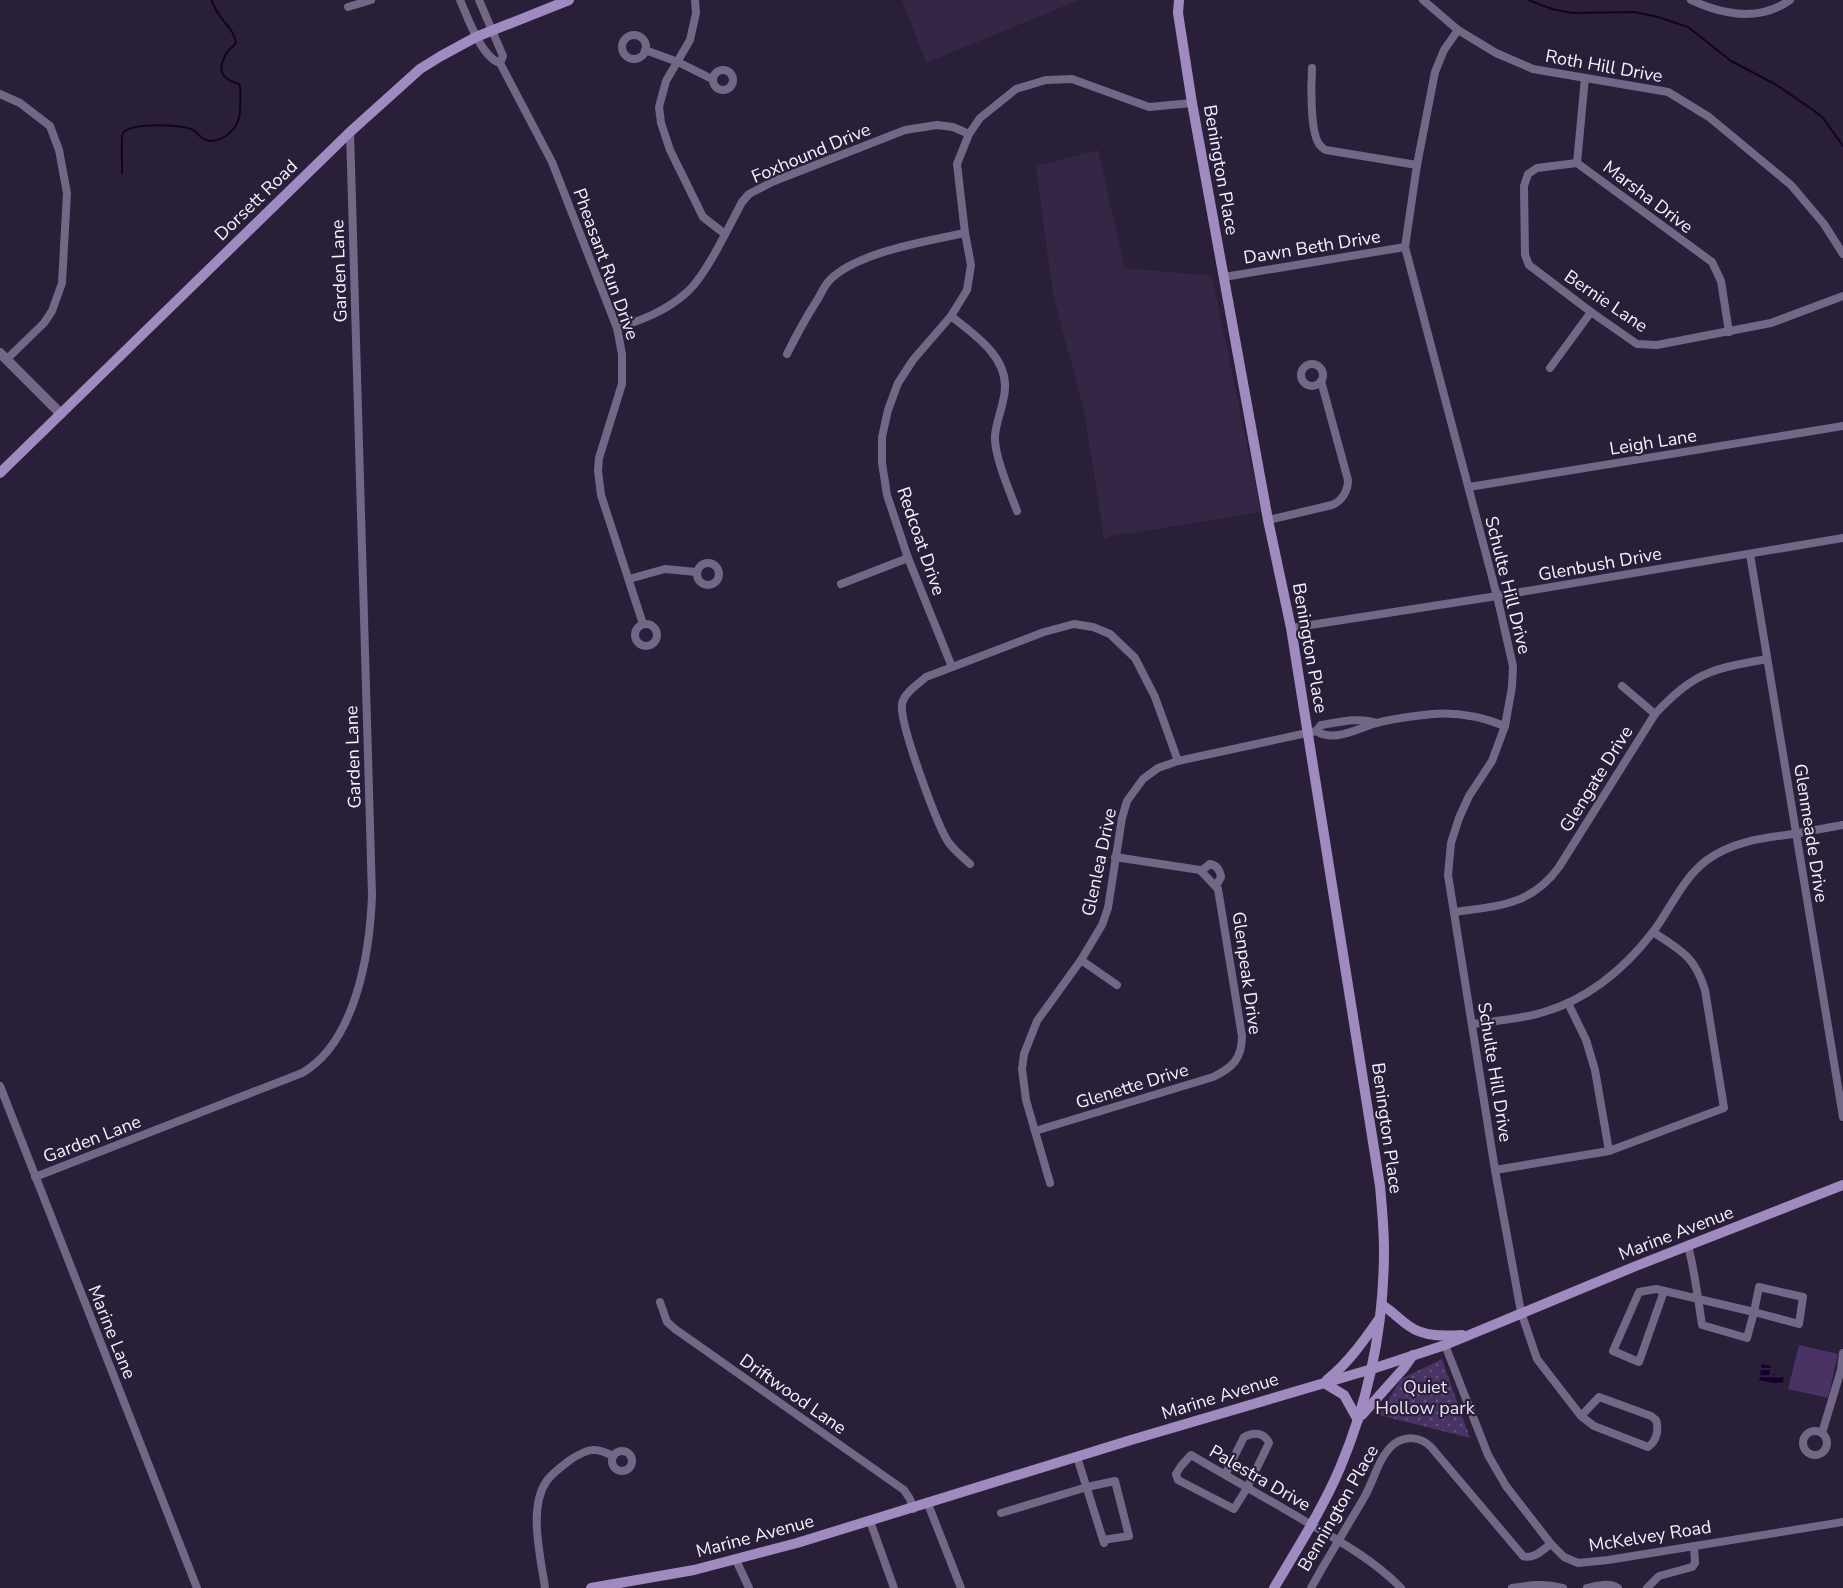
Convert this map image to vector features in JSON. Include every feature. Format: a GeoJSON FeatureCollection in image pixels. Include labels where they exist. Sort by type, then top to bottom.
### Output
{"type":"FeatureCollection","features":[{"type":"Feature","properties":{"kind":"main road","name":"Dorsett Road"},"geometry":{"type":"LineString","coordinates":[[0,473],[350,132],[420,69],[476,37],[569,0]]}},
{"type":"Feature","properties":{"kind":"main road","name":"Benington Place"},"geometry":{"type":"LineString","coordinates":[[1179,0],[1178,13],[1192,103],[1268,520],[1312,732],[1380,1186],[1384,1249],[1382,1305]]}},
{"type":"Feature","properties":{"kind":"main road","name":"Marine Avenue"},"geometry":{"type":"LineString","coordinates":[[591,1588],[694,1570],[736,1560],[913,1509],[1077,1457],[1372,1369],[1445,1345],[1521,1312],[1843,1185]]}},
{"type":"Feature","properties":{"kind":"main road"},"geometry":{"type":"LineString","coordinates":[[1372,1369],[1382,1305],[1394,1312],[1410,1328],[1432,1336],[1467,1335]]}},
{"type":"Feature","properties":{"kind":"main road"},"geometry":{"type":"LineString","coordinates":[[1381,1317],[1356,1353],[1324,1383],[1344,1395],[1359,1420],[1413,1355]]}},
{"type":"Feature","properties":{"kind":"main road","name":"Bennington Place"},"geometry":{"type":"LineString","coordinates":[[1274,1588],[1311,1525],[1339,1470],[1359,1420],[1372,1369]]}},
{"type":"Feature","properties":{"kind":"street"},"geometry":{"type":"LineString","coordinates":[[348,7],[371,0]]}},
{"type":"Feature","properties":{"kind":"street","name":"Pheasant Run Drive"},"geometry":{"type":"LineString","coordinates":[[460,0],[476,37],[494,61],[500,63]]}},
{"type":"Feature","properties":{"kind":"street","name":"Pheasant Run Drive"},"geometry":{"type":"LineString","coordinates":[[479,0],[493,30],[502,57],[500,63],[552,162],[617,328],[622,354],[622,384],[603,443],[598,470],[601,495],[643,624]]}},
{"type":"Feature","properties":{"kind":"street"},"geometry":{"type":"LineString","coordinates":[[695,0],[696,13],[690,40],[662,92],[659,107],[661,123],[670,150],[703,217],[725,234]]}},
{"type":"Feature","properties":{"kind":"street","name":"Roth Hill Drive"},"geometry":{"type":"LineString","coordinates":[[1424,0],[1458,30],[1496,52],[1533,69],[1668,92],[1709,117],[1791,185],[1824,224],[1843,254]]}},
{"type":"Feature","properties":{"kind":"street"},"geometry":{"type":"LineString","coordinates":[[1691,0],[1709,9],[1741,15],[1757,14],[1782,6],[1790,0]]}},
{"type":"Feature","properties":{"kind":"street","name":"Schulte Hill Drive"},"geometry":{"type":"LineString","coordinates":[[1458,30],[1443,50],[1435,72],[1417,165],[1405,247],[1497,596],[1512,666],[1512,687],[1505,726],[1492,761],[1469,796],[1459,818],[1451,843],[1448,875],[1495,1170],[1521,1312],[1537,1359],[1581,1416],[1594,1426],[1648,1447],[1652,1444],[1658,1428],[1656,1420],[1651,1416],[1599,1397],[1581,1416]]}},
{"type":"Feature","properties":{"kind":"street"},"geometry":{"type":"LineString","coordinates":[[645,50],[678,62],[712,80]]}},
{"type":"Feature","properties":{"kind":"street"},"geometry":{"type":"LineString","coordinates":[[1312,68],[1311,98],[1319,145],[1326,150],[1417,165]]}},
{"type":"Feature","properties":{"kind":"street","name":"Marsha Drive"},"geometry":{"type":"LineString","coordinates":[[1585,78],[1577,163],[1712,262],[1721,281],[1729,332]]}},
{"type":"Feature","properties":{"kind":"street","name":"Redcoat Drive"},"geometry":{"type":"LineString","coordinates":[[952,667],[908,558],[887,495],[882,463],[882,436],[898,383],[913,360],[951,316],[967,290],[971,265],[957,164],[969,134],[981,118],[1016,89],[1046,80],[1072,79],[1149,108],[1192,103]]}},
{"type":"Feature","properties":{"kind":"street"},"geometry":{"type":"LineString","coordinates":[[0,94],[20,103],[50,126],[61,156],[67,193],[62,283],[52,311],[44,323],[3,356],[61,414]]}},
{"type":"Feature","properties":{"kind":"street","name":"Foxhound Drive"},"geometry":{"type":"LineString","coordinates":[[617,328],[662,311],[688,292],[749,194],[772,182],[904,130],[937,125],[953,127],[969,134]]}},
{"type":"Feature","properties":{"kind":"street","name":"Garden Lane"},"geometry":{"type":"LineString","coordinates":[[35,1177],[312,1067],[338,1037],[362,972],[371,927],[372,892],[350,132]]}},
{"type":"Feature","properties":{"kind":"street","name":"Bernie Lane"},"geometry":{"type":"LineString","coordinates":[[1577,163],[1537,168],[1528,174],[1524,186],[1525,255],[1529,265],[1637,344],[1657,345],[1771,323],[1843,296]]}},
{"type":"Feature","properties":{"kind":"street"},"geometry":{"type":"LineString","coordinates":[[787,354],[828,282],[842,271],[858,262],[900,246],[965,233]]}},
{"type":"Feature","properties":{"kind":"street","name":"Dawn Beth Drive"},"geometry":{"type":"LineString","coordinates":[[1224,277],[1405,247]]}},
{"type":"Feature","properties":{"kind":"street"},"geometry":{"type":"LineString","coordinates":[[1550,368],[1591,312]]}},
{"type":"Feature","properties":{"kind":"street"},"geometry":{"type":"LineString","coordinates":[[951,316],[988,346],[1000,364],[1005,386],[995,437],[996,451],[1017,512]]}},
{"type":"Feature","properties":{"kind":"street"},"geometry":{"type":"LineString","coordinates":[[1268,520],[1332,505],[1337,503],[1348,489],[1348,480],[1321,381]]}},
{"type":"Feature","properties":{"kind":"street","name":"Leigh Lane"},"geometry":{"type":"LineString","coordinates":[[1468,487],[1843,426]]}},
{"type":"Feature","properties":{"kind":"street","name":"Glenbush Drive"},"geometry":{"type":"LineString","coordinates":[[1291,628],[1843,538]]}},
{"type":"Feature","properties":{"kind":"street","name":"Glenmeade Drive"},"geometry":{"type":"LineString","coordinates":[[1750,554],[1843,1117]]}},
{"type":"Feature","properties":{"kind":"street"},"geometry":{"type":"LineString","coordinates":[[841,584],[908,558]]}},
{"type":"Feature","properties":{"kind":"street"},"geometry":{"type":"LineString","coordinates":[[629,579],[665,569],[696,572]]}},
{"type":"Feature","properties":{"kind":"street"},"geometry":{"type":"LineString","coordinates":[[970,864],[948,843],[939,823],[913,752],[902,712],[902,701],[915,685],[926,677],[1044,632],[1074,624],[1093,627],[1110,634],[1135,658],[1155,697],[1178,760]]}},
{"type":"Feature","properties":{"kind":"street","name":"Glengate Drive"},"geometry":{"type":"LineString","coordinates":[[1454,912],[1497,906],[1523,899],[1551,878],[1654,714],[1685,686],[1709,672],[1766,659]]}},
{"type":"Feature","properties":{"kind":"street"},"geometry":{"type":"LineString","coordinates":[[1622,686],[1654,714]]}},
{"type":"Feature","properties":{"kind":"street","name":"Glenlea Drive"},"geometry":{"type":"LineString","coordinates":[[1312,732],[1323,736],[1345,734],[1377,723],[1435,714],[1468,715],[1505,726]]}},
{"type":"Feature","properties":{"kind":"street","name":"Glenlea Drive"},"geometry":{"type":"LineString","coordinates":[[1050,1183],[1026,1100],[1022,1069],[1024,1053],[1037,1021],[1081,960],[1102,925],[1108,908],[1122,818],[1127,801],[1135,788],[1158,768],[1178,760],[1312,732],[1321,725],[1369,720],[1377,723]]}},
{"type":"Feature","properties":{"kind":"street"},"geometry":{"type":"LineString","coordinates":[[1472,1024],[1543,1012],[1568,1004],[1604,983],[1629,960],[1653,932],[1680,888],[1695,871],[1708,859],[1732,846],[1754,839],[1843,825]]}},
{"type":"Feature","properties":{"kind":"street","name":"Glenpeak Drive"},"geometry":{"type":"LineString","coordinates":[[1115,857],[1201,871],[1210,864],[1220,872],[1221,878],[1216,886],[1220,894],[1242,1036],[1242,1050],[1234,1064]]}},
{"type":"Feature","properties":{"kind":"street"},"geometry":{"type":"LineString","coordinates":[[1201,871],[1216,886]]}},
{"type":"Feature","properties":{"kind":"street"},"geometry":{"type":"LineString","coordinates":[[1495,1170],[1609,1151],[1724,1108],[1706,990],[1700,973],[1680,949],[1653,932]]}},
{"type":"Feature","properties":{"kind":"street"},"geometry":{"type":"LineString","coordinates":[[1081,960],[1117,986]]}},
{"type":"Feature","properties":{"kind":"street"},"geometry":{"type":"LineString","coordinates":[[1568,1004],[1586,1041],[1595,1070],[1609,1151]]}},
{"type":"Feature","properties":{"kind":"street","name":"Glenette Drive"},"geometry":{"type":"LineString","coordinates":[[1035,1131],[1213,1077],[1234,1064]]}},
{"type":"Feature","properties":{"kind":"street","name":"Marine Lane"},"geometry":{"type":"LineString","coordinates":[[0,1086],[197,1588]]}},
{"type":"Feature","properties":{"kind":"street"},"geometry":{"type":"LineString","coordinates":[[1664,1291],[1638,1362],[1613,1351],[1639,1292],[1656,1289],[1664,1291],[1698,1300],[1754,1312],[1799,1324],[1803,1297],[1759,1287],[1754,1312],[1747,1338],[1701,1325],[1698,1300],[1688,1246]]}},
{"type":"Feature","properties":{"kind":"street","name":"Driftwood Lane"},"geometry":{"type":"LineString","coordinates":[[660,1302],[667,1322],[675,1329],[904,1490],[910,1498],[913,1509]]}},
{"type":"Feature","properties":{"kind":"street","name":"McKelvey Road"},"geometry":{"type":"LineString","coordinates":[[1445,1345],[1494,1467],[1551,1544],[1564,1557],[1578,1563],[1608,1560],[1843,1522]]}},
{"type":"Feature","properties":{"kind":"street"},"geometry":{"type":"LineString","coordinates":[[1821,1433],[1841,1370],[1843,1354]]}},
{"type":"Feature","properties":{"kind":"street"},"geometry":{"type":"LineString","coordinates":[[1225,1475],[1244,1437],[1261,1433],[1269,1443],[1247,1488]]}},
{"type":"Feature","properties":{"kind":"street","name":"Bennington Place"},"geometry":{"type":"LineString","coordinates":[[1311,1588],[1386,1454],[1396,1443],[1408,1438],[1423,1440],[1431,1447],[1523,1556],[1532,1556],[1551,1544]]}},
{"type":"Feature","properties":{"kind":"street"},"geometry":{"type":"LineString","coordinates":[[545,1588],[537,1514],[538,1498],[546,1481],[580,1453],[592,1449],[602,1450],[613,1456]]}},
{"type":"Feature","properties":{"kind":"street","name":"Palestra Drive"},"geometry":{"type":"LineString","coordinates":[[1247,1488],[1234,1509],[1178,1480],[1176,1474],[1180,1466],[1191,1455],[1338,1539],[1401,1588]]}},
{"type":"Feature","properties":{"kind":"street"},"geometry":{"type":"LineString","coordinates":[[1001,1513],[1087,1487],[1114,1481],[1124,1510],[1129,1536],[1103,1542],[1087,1487],[1077,1457]]}},
{"type":"Feature","properties":{"kind":"street"},"geometry":{"type":"LineString","coordinates":[[928,1504],[960,1588]]}},
{"type":"Feature","properties":{"kind":"street"},"geometry":{"type":"LineString","coordinates":[[870,1521],[894,1588]]}},
{"type":"Feature","properties":{"kind":"street"},"geometry":{"type":"LineString","coordinates":[[1647,1588],[1659,1576],[1692,1567],[1695,1563],[1694,1546]]}},
{"type":"Feature","properties":{"kind":"street"},"geometry":{"type":"LineString","coordinates":[[736,1560],[749,1588]]}},
{"type":"Feature","properties":{"kind":"street"},"geometry":{"type":"LineString","coordinates":[[1512,1588],[1549,1584],[1563,1588]]}},
{"type":"Feature","properties":{"kind":"street"},"geometry":{"type":"LineString","coordinates":[[1587,1588],[1605,1585],[1617,1588]]}},
{"type":"Feature","properties":{"kind":"shaded area"},"geometry":{"type":"Polygon","coordinates":[[[902,0],[1079,0],[926,63],[902,0]]]}},
{"type":"Feature","properties":{"kind":"shaded area"},"geometry":{"type":"Polygon","coordinates":[[[1098,150],[1125,268],[1212,276],[1261,512],[1104,539],[1084,410],[1053,295],[1036,166],[1098,150]]]}},
{"type":"Feature","properties":{"kind":"shaded area"},"geometry":{"type":"Polygon","coordinates":[[[1762,1364],[1771,1366],[1769,1376],[1772,1377],[1773,1374],[1784,1377],[1782,1385],[1759,1380],[1762,1364]]]}},
{"type":"Feature","properties":{"kind":"green space"},"geometry":{"type":"Polygon","coordinates":[[[1799,1345],[1838,1354],[1828,1398],[1788,1389],[1799,1345]]]}},
{"type":"Feature","properties":{"kind":"green space","name":"Quiet Hollow park"},"geometry":{"type":"Polygon","coordinates":[[[1442,1359],[1470,1438],[1379,1415],[1401,1379],[1442,1359]]]}},
{"type":"Feature","properties":{"kind":"waterway"},"geometry":{"type":"LineString","coordinates":[[122,174],[122,136],[128,130],[156,125],[185,128],[191,129],[205,140],[210,141],[227,135],[238,122],[240,86],[225,77],[221,69],[226,54],[236,43],[235,38],[211,0]]}},
{"type":"Feature","properties":{"kind":"waterway"},"geometry":{"type":"LineString","coordinates":[[1528,0],[1552,9],[1572,13],[1635,12],[1688,27],[1731,61],[1775,84],[1813,110],[1823,118],[1843,146]]}}]}
